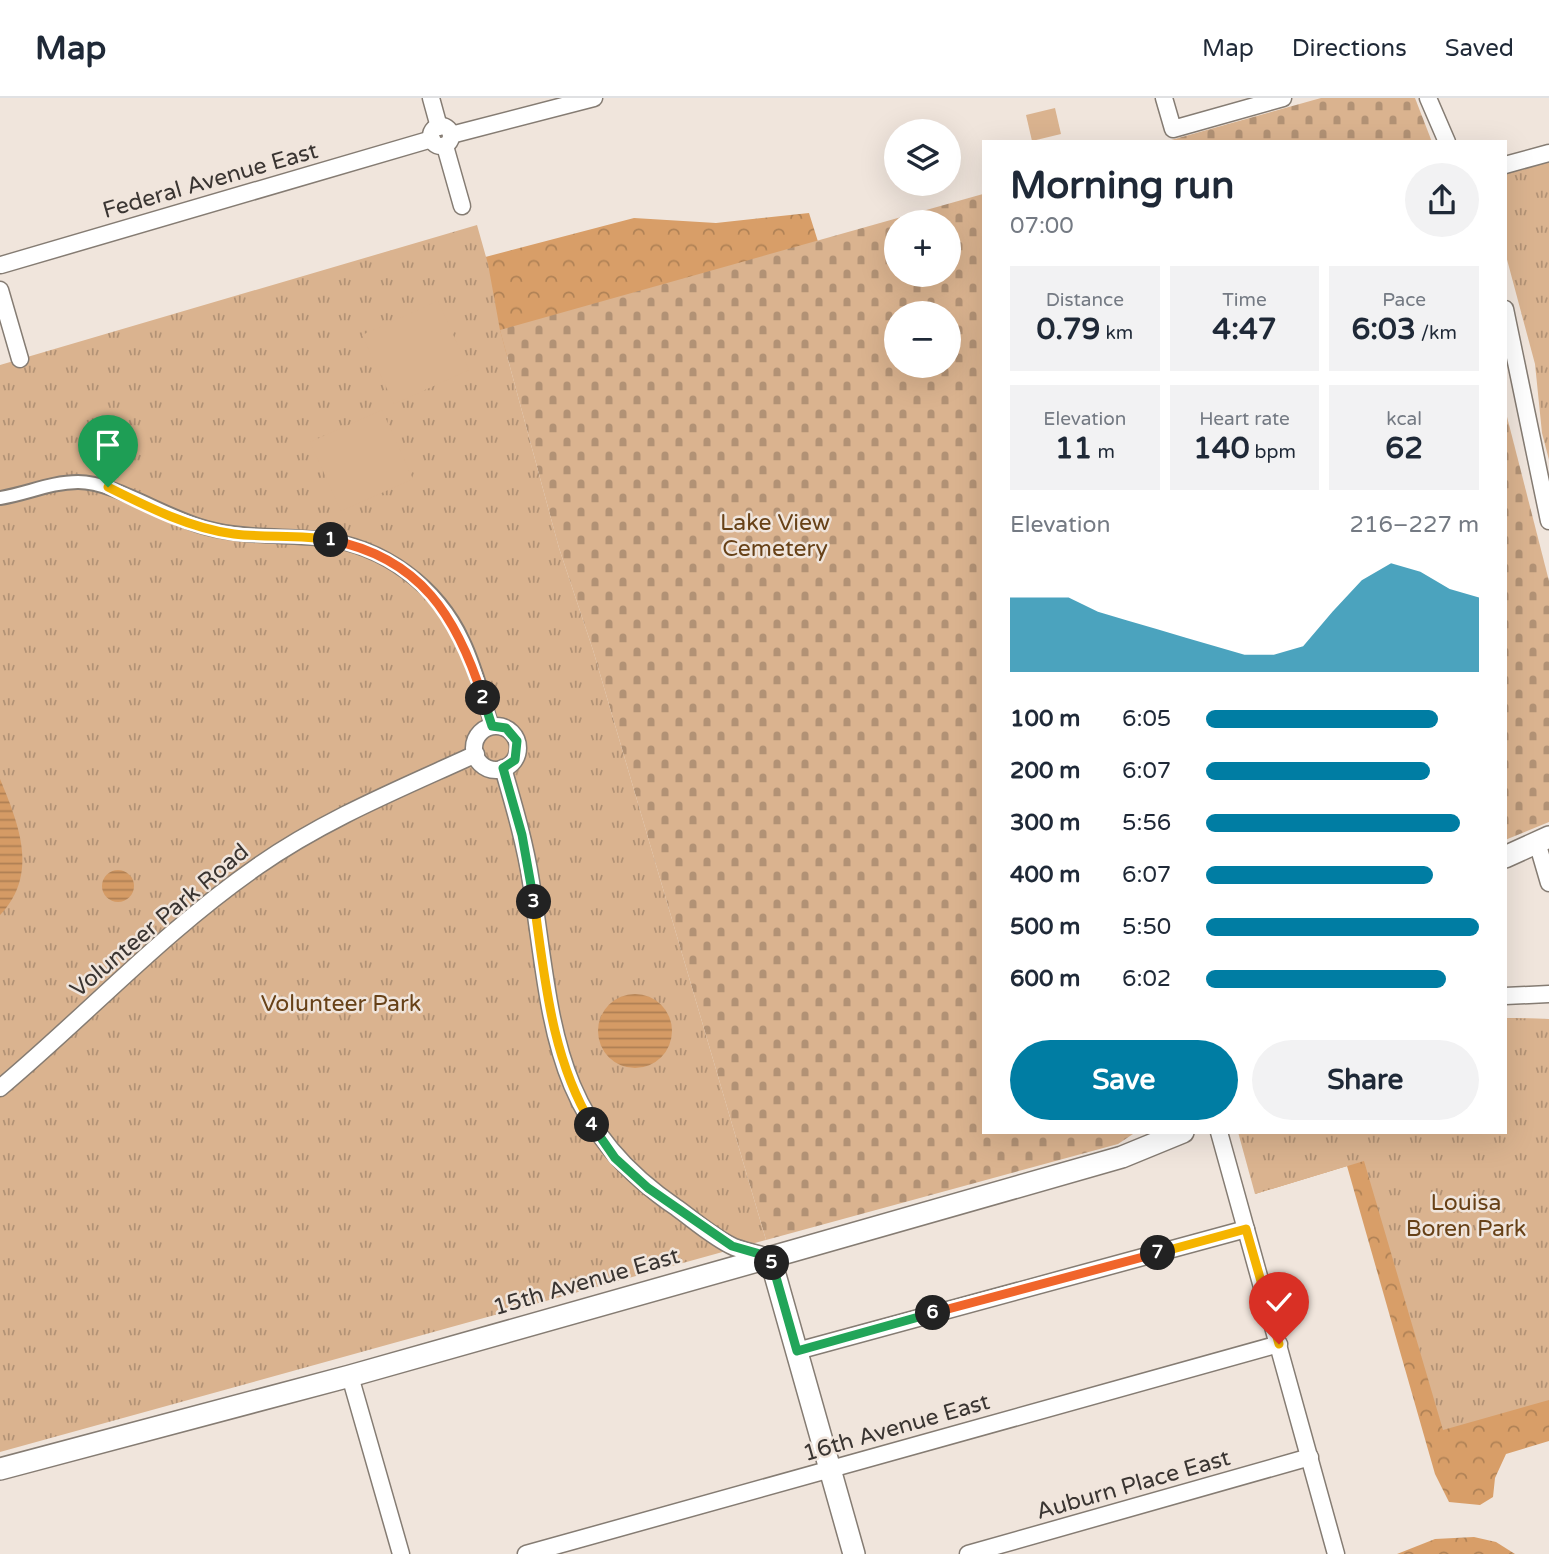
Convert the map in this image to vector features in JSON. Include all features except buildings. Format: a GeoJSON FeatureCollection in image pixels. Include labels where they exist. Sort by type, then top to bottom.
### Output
{"type":"FeatureCollection","features":[{"type":"Feature","properties":{"kind":"street"},"geometry":{"type":"LineString","coordinates":[[431,98],[461,206]]}},
{"type":"Feature","properties":{"kind":"street","name":"Federal Avenue East"},"geometry":{"type":"LineString","coordinates":[[0,264],[442,137],[594,98]]}},
{"type":"Feature","properties":{"kind":"street"},"geometry":{"type":"LineString","coordinates":[[1164,98],[1173,129],[1283,98]]}},
{"type":"Feature","properties":{"kind":"street"},"geometry":{"type":"LineString","coordinates":[[1428,98],[1446,140]]}},
{"type":"Feature","properties":{"kind":"street"},"geometry":{"type":"LineString","coordinates":[[1507,164],[1549,153]]}},
{"type":"Feature","properties":{"kind":"street"},"geometry":{"type":"LineString","coordinates":[[0,264],[0,271]]}},
{"type":"Feature","properties":{"kind":"street"},"geometry":{"type":"LineString","coordinates":[[0,290],[20,359]]}},
{"type":"Feature","properties":{"kind":"street"},"geometry":{"type":"LineString","coordinates":[[1507,319],[1549,521]]}},
{"type":"Feature","properties":{"kind":"street"},"geometry":{"type":"LineString","coordinates":[[0,498],[80,482],[108,487],[185,522],[231,533],[345,543],[398,566],[428,591],[453,622],[470,658],[492,726]]}},
{"type":"Feature","properties":{"kind":"street"},"geometry":{"type":"LineString","coordinates":[[492,726],[506,728],[517,741],[515,760],[503,768],[490,768],[476,754],[480,733],[492,726]]}},
{"type":"Feature","properties":{"kind":"street","name":"Volunteer Park Road"},"geometry":{"type":"LineString","coordinates":[[0,1088],[166,937],[256,867],[330,822],[476,754]]}},
{"type":"Feature","properties":{"kind":"street"},"geometry":{"type":"LineString","coordinates":[[503,768],[531,881],[550,1018],[562,1060],[590,1123],[615,1158],[648,1188],[732,1246],[770,1257],[854,1554]]}},
{"type":"Feature","properties":{"kind":"street"},"geometry":{"type":"LineString","coordinates":[[1507,856],[1543,839],[1549,883]]}},
{"type":"Feature","properties":{"kind":"street"},"geometry":{"type":"LineString","coordinates":[[1507,996],[1549,994]]}},
{"type":"Feature","properties":{"kind":"street","name":"15th Avenue East"},"geometry":{"type":"LineString","coordinates":[[0,1469],[349,1376],[1122,1157],[1178,1134]]}},
{"type":"Feature","properties":{"kind":"street"},"geometry":{"type":"LineString","coordinates":[[1220,1134],[1336,1554]]}},
{"type":"Feature","properties":{"kind":"street"},"geometry":{"type":"LineString","coordinates":[[797,1351],[1246,1229]]}},
{"type":"Feature","properties":{"kind":"street","name":"16th Avenue East"},"geometry":{"type":"LineString","coordinates":[[526,1554],[1279,1344]]}},
{"type":"Feature","properties":{"kind":"street"},"geometry":{"type":"LineString","coordinates":[[349,1376],[401,1554]]}},
{"type":"Feature","properties":{"kind":"street","name":"Auburn Place East"},"geometry":{"type":"LineString","coordinates":[[968,1554],[1310,1457]]}},
{"type":"Feature","properties":{"kind":"green space"},"geometry":{"type":"Polygon","coordinates":[[[1321,98],[1415,98],[1431,140],[1171,140],[1321,98]]]}},
{"type":"Feature","properties":{"kind":"green space"},"geometry":{"type":"Polygon","coordinates":[[[1055,108],[1061,134],[1032,140],[1026,115],[1055,108]]]}},
{"type":"Feature","properties":{"kind":"green space"},"geometry":{"type":"Polygon","coordinates":[[[1549,160],[1549,460],[1542,433],[1535,364],[1507,259],[1507,171],[1549,160]]]}},
{"type":"Feature","properties":{"kind":"green space","name":"Lake View Cemetery"},"geometry":{"type":"Polygon","coordinates":[[[982,194],[982,1134],[1133,1134],[1118,1144],[766,1240],[593,650],[559,548],[500,330],[884,222],[884,287],[961,287],[961,210],[926,210],[982,194]]]}},
{"type":"Feature","properties":{"kind":"green space"},"geometry":{"type":"Polygon","coordinates":[[[809,213],[820,248],[510,356],[81,363],[634,218],[716,223],[809,213]]]}},
{"type":"Feature","properties":{"kind":"green space","name":"Volunteer Park"},"geometry":{"type":"Polygon","coordinates":[[[477,225],[488,264],[500,330],[559,548],[593,650],[766,1240],[0,1452],[0,365],[477,225]]]}},
{"type":"Feature","properties":{"kind":"green space"},"geometry":{"type":"Polygon","coordinates":[[[438,301],[469,370],[394,404],[362,335],[438,301]]]}},
{"type":"Feature","properties":{"kind":"green space"},"geometry":{"type":"Polygon","coordinates":[[[382,410],[413,479],[341,511],[310,442],[382,410]]]}},
{"type":"Feature","properties":{"kind":"green space"},"geometry":{"type":"Polygon","coordinates":[[[1507,417],[1549,581],[1549,822],[1507,839],[1507,417]]]}},
{"type":"Feature","properties":{"kind":"green space","name":"Louisa Boren Park"},"geometry":{"type":"Polygon","coordinates":[[[1507,1018],[1549,1019],[1549,1441],[1506,1454],[1495,1478],[1493,1497],[1480,1505],[1449,1502],[1435,1474],[1347,1166],[1255,1194],[1310,1145],[1507,1134],[1507,1018]]]}},
{"type":"Feature","properties":{"kind":"green space","name":"Louisa Boren Park"},"geometry":{"type":"Polygon","coordinates":[[[1507,1018],[1549,1019],[1549,1400],[1443,1430],[1364,1161],[1255,1194],[1239,1134],[1507,1134],[1507,1018]]]}},
{"type":"Feature","properties":{"kind":"green space"},"geometry":{"type":"Polygon","coordinates":[[[1474,1537],[1496,1542],[1515,1554],[1397,1554],[1435,1539],[1474,1537]]]}},
{"type":"Feature","properties":{"kind":"shaded area"},"geometry":{"type":"Polygon","coordinates":[[[0,779],[19,831],[22,866],[12,899],[0,915],[0,779]]]}},
{"type":"Feature","properties":{"kind":"shaded area"},"geometry":{"type":"Polygon","coordinates":[[[118,870],[129,875],[134,886],[129,897],[118,902],[107,897],[102,886],[107,875],[118,870]]]}},
{"type":"Feature","properties":{"kind":"shaded area"},"geometry":{"type":"Polygon","coordinates":[[[642,994],[662,1004],[670,1017],[670,1045],[662,1058],[649,1066],[628,1068],[608,1058],[600,1045],[598,1024],[608,1004],[621,996],[642,994]]]}},
{"type":"Feature","properties":{"kind":"route"},"geometry":{"type":"LineString","coordinates":[[108,487],[163,514],[208,528],[255,536],[326,539],[363,549],[398,566],[413,577],[441,606],[462,639],[492,726],[506,728],[516,738],[518,746],[515,760],[503,768],[522,835],[531,881],[550,1018],[562,1060],[590,1123],[615,1158],[648,1188],[732,1246],[770,1257],[797,1351],[1246,1229],[1279,1344]]}}]}
